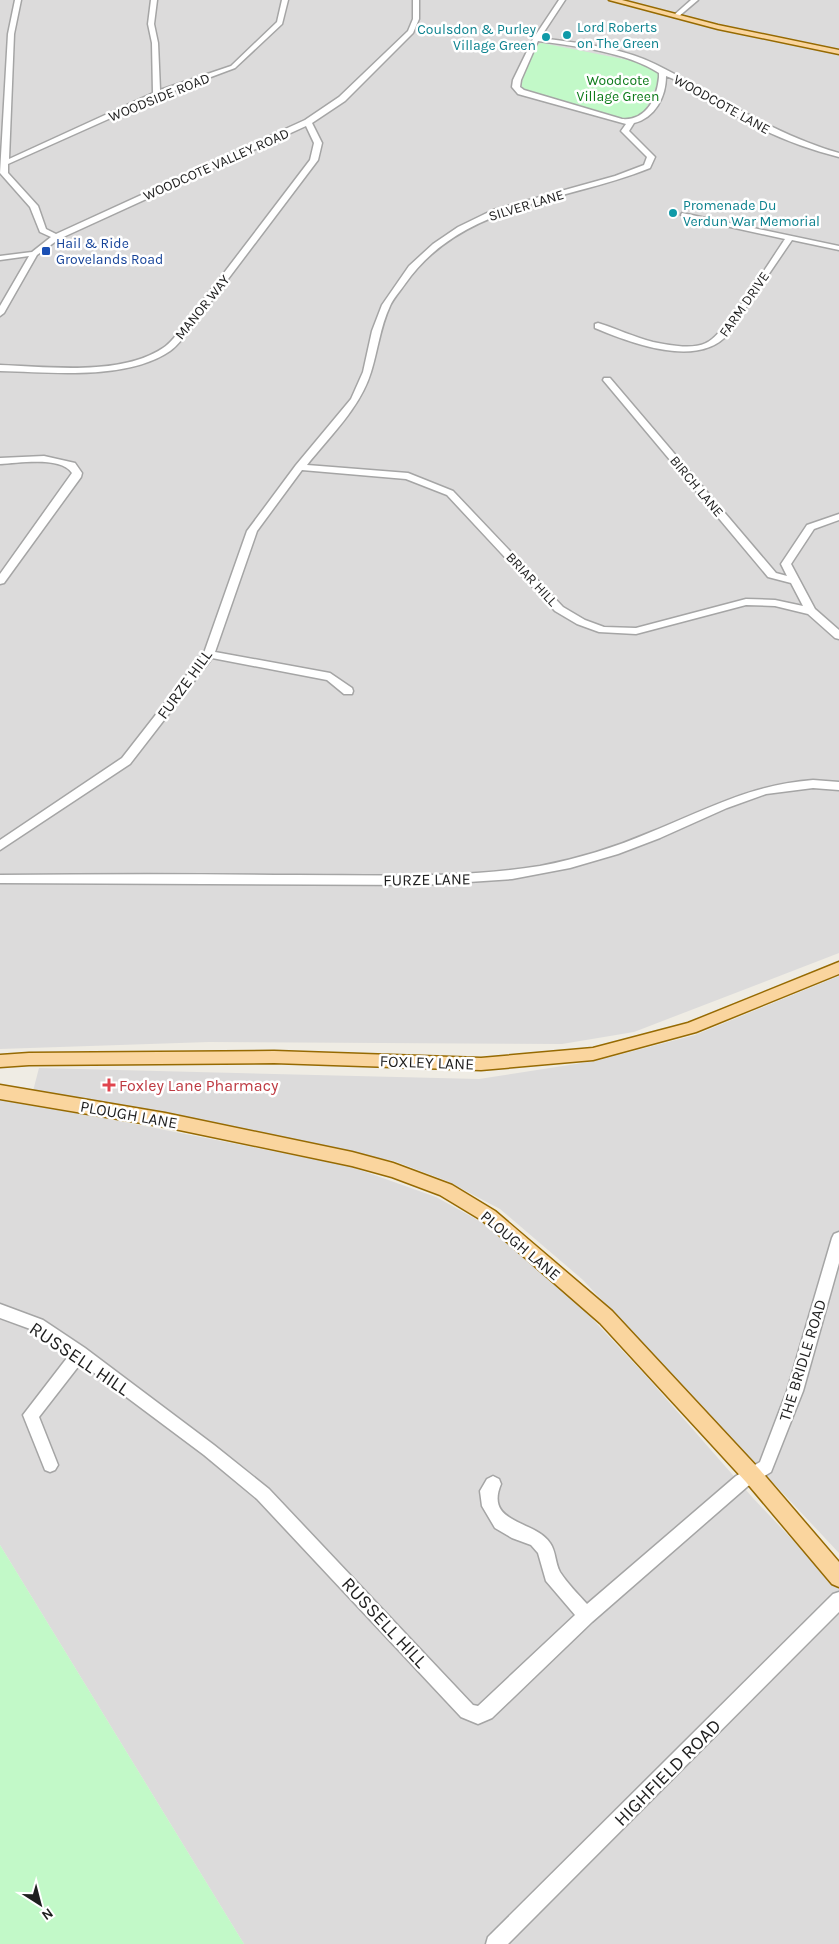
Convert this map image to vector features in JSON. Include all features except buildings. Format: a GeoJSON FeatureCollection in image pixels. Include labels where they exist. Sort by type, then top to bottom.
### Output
{"type":"FeatureCollection","features":[{"type":"Feature","properties":{"kind":"main road"},"geometry":{"type":"LineString","coordinates":[[613,0],[718,27],[839,52]]}},
{"type":"Feature","properties":{"kind":"main road","name":"FOXLEY LANE"},"geometry":{"type":"LineString","coordinates":[[0,1061],[29,1059],[274,1057],[481,1064],[593,1054],[691,1028],[839,968]]}},
{"type":"Feature","properties":{"kind":"main road","name":"PLOUGH LANE"},"geometry":{"type":"LineString","coordinates":[[0,1092],[165,1120],[352,1159],[393,1170],[446,1190],[489,1216],[606,1318],[753,1476],[839,1577]]}},
{"type":"Feature","properties":{"kind":"street"},"geometry":{"type":"LineString","coordinates":[[18,0],[11,34],[4,173],[34,206],[44,230],[56,237]]}},
{"type":"Feature","properties":{"kind":"street"},"geometry":{"type":"LineString","coordinates":[[154,0],[151,24],[155,44],[157,94]]}},
{"type":"Feature","properties":{"kind":"street","name":"WOODSIDE ROAD"},"geometry":{"type":"LineString","coordinates":[[5,163],[157,94],[232,67],[240,62],[280,23],[285,0]]}},
{"type":"Feature","properties":{"kind":"street","name":"WOODCOTE VALLEY ROAD"},"geometry":{"type":"LineString","coordinates":[[0,313],[34,254],[56,237],[308,122],[342,99],[411,32],[416,19],[416,0]]}},
{"type":"Feature","properties":{"kind":"street"},"geometry":{"type":"LineString","coordinates":[[562,0],[536,39],[517,80],[516,87],[519,91],[527,96],[631,122],[647,114],[661,90],[664,81],[662,72]]}},
{"type":"Feature","properties":{"kind":"street"},"geometry":{"type":"LineString","coordinates":[[676,16],[695,0]]}},
{"type":"Feature","properties":{"kind":"street","name":"WOODCOTE LANE"},"geometry":{"type":"LineString","coordinates":[[536,39],[634,59],[653,65],[662,72],[678,77],[730,110],[778,135],[839,155]]}},
{"type":"Feature","properties":{"kind":"street","name":"MANOR WAY"},"geometry":{"type":"LineString","coordinates":[[0,368],[82,370],[130,366],[166,350],[185,330],[314,160],[318,143],[308,122]]}},
{"type":"Feature","properties":{"kind":"street","name":"SILVER LANE"},"geometry":{"type":"LineString","coordinates":[[299,467],[356,400],[367,372],[376,331],[386,305],[401,282],[425,255],[461,229],[496,212],[642,169],[649,163],[651,157],[625,131],[631,122]]}},
{"type":"Feature","properties":{"kind":"street"},"geometry":{"type":"LineString","coordinates":[[686,215],[839,248]]}},
{"type":"Feature","properties":{"kind":"street","name":"FARM DRIVE"},"geometry":{"type":"LineString","coordinates":[[598,326],[625,338],[680,348],[699,348],[713,343],[725,332],[790,238]]}},
{"type":"Feature","properties":{"kind":"street"},"geometry":{"type":"LineString","coordinates":[[0,258],[20,254],[34,254]]}},
{"type":"Feature","properties":{"kind":"street","name":"BIRCH LANE"},"geometry":{"type":"LineString","coordinates":[[607,380],[772,575],[794,581]]}},
{"type":"Feature","properties":{"kind":"street"},"geometry":{"type":"LineString","coordinates":[[0,461],[60,461],[72,465],[76,477],[0,581]]}},
{"type":"Feature","properties":{"kind":"street","name":"BRIAR HILL"},"geometry":{"type":"LineString","coordinates":[[299,467],[408,476],[450,493],[559,609],[581,622],[603,630],[636,632],[746,602],[775,603],[811,611]]}},
{"type":"Feature","properties":{"kind":"street","name":"FURZE HILL"},"geometry":{"type":"LineString","coordinates":[[0,846],[126,761],[210,654],[252,531],[299,467]]}},
{"type":"Feature","properties":{"kind":"street"},"geometry":{"type":"LineString","coordinates":[[839,517],[810,527],[786,564],[811,611],[839,636]]}},
{"type":"Feature","properties":{"kind":"street"},"geometry":{"type":"LineString","coordinates":[[210,654],[330,676],[348,691]]}},
{"type":"Feature","properties":{"kind":"street","name":"FURZE LANE"},"geometry":{"type":"LineString","coordinates":[[0,879],[384,880],[470,879],[511,875],[562,866],[607,853],[656,835],[712,808],[766,789],[809,784],[839,786]]}},
{"type":"Feature","properties":{"kind":"street","name":"THE BRIDLE ROAD"},"geometry":{"type":"LineString","coordinates":[[753,1476],[766,1467],[795,1391],[839,1238]]}},
{"type":"Feature","properties":{"kind":"street","name":"RUSSELL HILL"},"geometry":{"type":"LineString","coordinates":[[0,1311],[38,1325],[80,1353],[209,1450],[276,1506],[467,1711],[478,1715],[486,1712],[586,1616],[742,1481],[753,1476]]}},
{"type":"Feature","properties":{"kind":"street"},"geometry":{"type":"LineString","coordinates":[[50,1465],[32,1415],[80,1353]]}},
{"type":"Feature","properties":{"kind":"street"},"geometry":{"type":"LineString","coordinates":[[493,1484],[488,1492],[490,1506],[501,1522],[518,1532],[536,1539],[546,1549],[552,1575],[586,1616]]}},
{"type":"Feature","properties":{"kind":"street","name":"HIGHFIELD ROAD"},"geometry":{"type":"LineString","coordinates":[[495,1944],[839,1600]]}},
{"type":"Feature","properties":{"kind":"shaded area"},"geometry":{"type":"Polygon","coordinates":[[[0,0],[839,0],[839,953],[634,1032],[562,1044],[209,1042],[0,1049],[0,0]]]}},
{"type":"Feature","properties":{"kind":"shaded area"},"geometry":{"type":"Polygon","coordinates":[[[839,976],[839,1553],[583,1280],[500,1209],[447,1181],[394,1161],[33,1091],[39,1068],[479,1079],[595,1061],[695,1035],[839,976]]]}},
{"type":"Feature","properties":{"kind":"shaded area"},"geometry":{"type":"Polygon","coordinates":[[[0,1100],[98,1117],[349,1166],[436,1197],[483,1223],[583,1309],[647,1377],[753,1498],[839,1589],[839,1944],[244,1944],[0,1545],[0,1100]]]}},
{"type":"Feature","properties":{"kind":"green space","name":"Woodcote Village Green"},"geometry":{"type":"Polygon","coordinates":[[[542,43],[643,63],[656,71],[658,82],[644,113],[632,118],[617,118],[533,95],[522,89],[524,74],[531,55],[535,47],[542,43]]]}},
{"type":"Feature","properties":{"kind":"green space"},"geometry":{"type":"Polygon","coordinates":[[[0,1545],[244,1944],[0,1944],[0,1545]]]}},
{"type":"Feature","properties":{"kind":"place","name":"Lord Roberts on The Green"},"geometry":{"type":"Point","coordinates":[567,35]}},
{"type":"Feature","properties":{"kind":"place","name":"Coulsdon & Purley Village Green"},"geometry":{"type":"Point","coordinates":[546,37]}},
{"type":"Feature","properties":{"kind":"place","name":"Promenade Du Verdun War Memorial"},"geometry":{"type":"Point","coordinates":[673,213]}},
{"type":"Feature","properties":{"kind":"place","name":"Hail & Ride Grovelands Road"},"geometry":{"type":"Point","coordinates":[46,251]}},
{"type":"Feature","properties":{"kind":"place","name":"Foxley Lane Pharmacy"},"geometry":{"type":"Point","coordinates":[109,1085]}}]}
